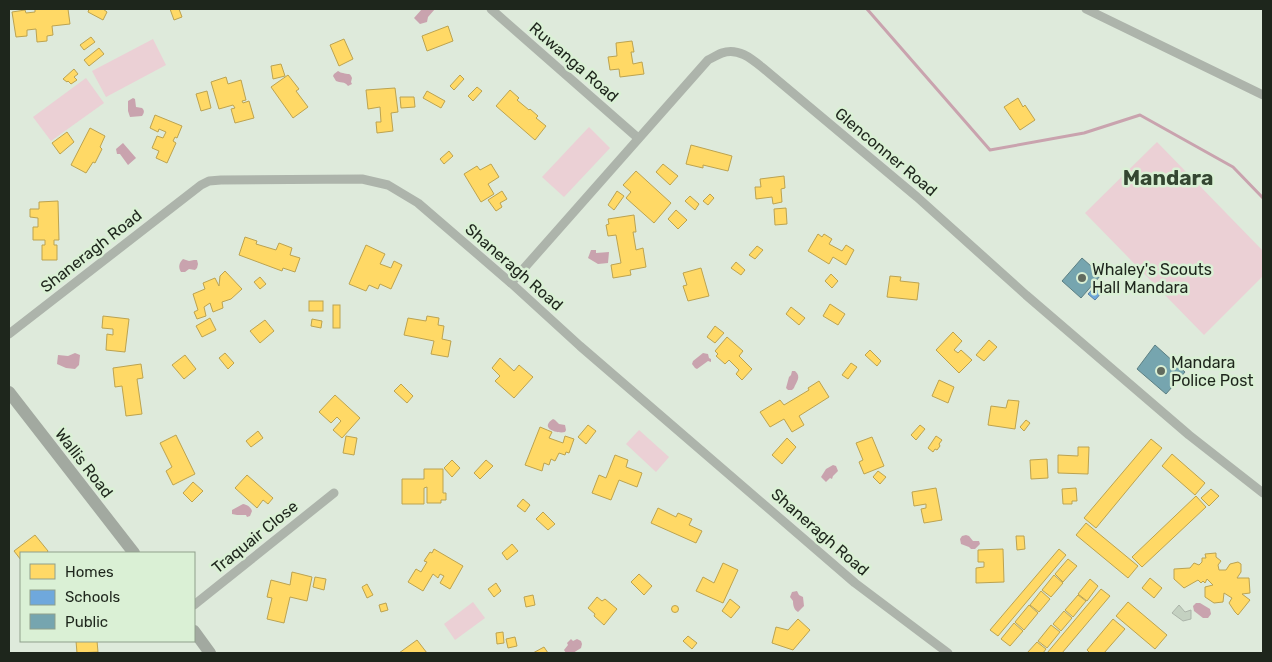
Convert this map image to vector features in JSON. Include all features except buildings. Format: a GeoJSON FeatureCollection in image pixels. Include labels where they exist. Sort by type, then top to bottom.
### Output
{"type":"FeatureCollection","features":[{"type":"Feature","properties":{"kind":"street","name":"Ruwanga Road"},"geometry":{"type":"LineString","coordinates":[[491,9],[638,138]]}},
{"type":"Feature","properties":{"kind":"street"},"geometry":{"type":"LineString","coordinates":[[1086,9],[1263,95]]}},
{"type":"Feature","properties":{"kind":"street","name":"Glenconner Road"},"geometry":{"type":"LineString","coordinates":[[511,283],[708,60],[724,52],[738,52],[750,58],[916,197],[1026,295],[1189,435],[1263,493]]}},
{"type":"Feature","properties":{"kind":"street","name":"Shaneragh Road"},"geometry":{"type":"LineString","coordinates":[[9,334],[201,185],[209,181],[362,180],[388,185],[418,203],[855,583],[948,653]]}},
{"type":"Feature","properties":{"kind":"street","name":"Wallis Road"},"geometry":{"type":"LineString","coordinates":[[9,392],[133,552]]}},
{"type":"Feature","properties":{"kind":"street","name":"Traquair Close"},"geometry":{"type":"LineString","coordinates":[[195,604],[334,493]]}},
{"type":"Feature","properties":{"kind":"street"},"geometry":{"type":"LineString","coordinates":[[195,632],[210,653]]}},
{"type":"Feature","properties":{"kind":"shaded area"},"geometry":{"type":"Polygon","coordinates":[[[422,9],[435,9],[428,17],[427,22],[420,24],[414,18],[422,9]]]}},
{"type":"Feature","properties":{"kind":"shaded area"},"geometry":{"type":"Polygon","coordinates":[[[153,39],[166,65],[106,97],[92,71],[153,39]]]}},
{"type":"Feature","properties":{"kind":"shaded area"},"geometry":{"type":"Polygon","coordinates":[[[338,71],[349,74],[352,78],[352,84],[348,86],[336,81],[333,76],[338,71]]]}},
{"type":"Feature","properties":{"kind":"shaded area"},"geometry":{"type":"Polygon","coordinates":[[[86,78],[104,103],[51,141],[33,117],[86,78]]]}},
{"type":"Feature","properties":{"kind":"shaded area"},"geometry":{"type":"Polygon","coordinates":[[[133,98],[135,99],[136,107],[144,110],[142,116],[130,117],[128,101],[133,98]]]}},
{"type":"Feature","properties":{"kind":"shaded area"},"geometry":{"type":"Polygon","coordinates":[[[589,127],[610,148],[564,197],[542,177],[589,127]]]}},
{"type":"Feature","properties":{"kind":"shaded area"},"geometry":{"type":"Polygon","coordinates":[[[1157,142],[1263,251],[1263,276],[1204,335],[1085,213],[1157,142]]]}},
{"type":"Feature","properties":{"kind":"shaded area"},"geometry":{"type":"Polygon","coordinates":[[[123,143],[136,158],[128,165],[120,154],[117,154],[116,149],[123,143]]]}},
{"type":"Feature","properties":{"kind":"shaded area"},"geometry":{"type":"Polygon","coordinates":[[[591,250],[596,250],[596,253],[609,252],[608,263],[598,264],[588,258],[591,250]]]}},
{"type":"Feature","properties":{"kind":"shaded area"},"geometry":{"type":"Polygon","coordinates":[[[183,259],[189,261],[197,260],[197,268],[181,272],[179,265],[183,259]]]}},
{"type":"Feature","properties":{"kind":"shaded area"},"geometry":{"type":"Polygon","coordinates":[[[75,353],[80,355],[79,365],[75,369],[57,364],[58,355],[68,356],[75,353]]]}},
{"type":"Feature","properties":{"kind":"shaded area"},"geometry":{"type":"Polygon","coordinates":[[[703,353],[708,354],[711,362],[708,361],[697,369],[692,364],[693,361],[703,353]]]}},
{"type":"Feature","properties":{"kind":"shaded area"},"geometry":{"type":"Polygon","coordinates":[[[792,371],[797,373],[798,380],[792,390],[788,390],[786,388],[792,371]]]}},
{"type":"Feature","properties":{"kind":"shaded area"},"geometry":{"type":"Polygon","coordinates":[[[553,419],[559,424],[565,425],[565,432],[554,431],[549,428],[549,422],[553,419]]]}},
{"type":"Feature","properties":{"kind":"shaded area"},"geometry":{"type":"Polygon","coordinates":[[[639,430],[669,457],[656,472],[626,444],[639,430]]]}},
{"type":"Feature","properties":{"kind":"shaded area"},"geometry":{"type":"Polygon","coordinates":[[[833,465],[836,466],[838,471],[832,479],[830,478],[826,482],[821,477],[826,469],[833,465]]]}},
{"type":"Feature","properties":{"kind":"shaded area"},"geometry":{"type":"Polygon","coordinates":[[[243,504],[251,509],[250,516],[232,514],[232,510],[243,504]]]}},
{"type":"Feature","properties":{"kind":"shaded area"},"geometry":{"type":"Polygon","coordinates":[[[966,535],[973,541],[979,541],[980,544],[975,549],[961,544],[960,539],[966,535]]]}},
{"type":"Feature","properties":{"kind":"shaded area"},"geometry":{"type":"Polygon","coordinates":[[[797,591],[803,597],[804,606],[798,612],[790,597],[792,592],[797,591]]]}},
{"type":"Feature","properties":{"kind":"shaded area"},"geometry":{"type":"Polygon","coordinates":[[[473,602],[485,618],[455,640],[444,624],[473,602]]]}},
{"type":"Feature","properties":{"kind":"shaded area"},"geometry":{"type":"Polygon","coordinates":[[[1196,603],[1200,603],[1210,609],[1211,614],[1208,618],[1203,618],[1194,611],[1193,606],[1196,603]]]}},
{"type":"Feature","properties":{"kind":"shaded area"},"geometry":{"type":"Polygon","coordinates":[[[571,639],[573,641],[577,639],[581,641],[581,648],[573,653],[566,653],[564,650],[571,639]]]}},
{"type":"Feature","properties":{"kind":"waterway"},"geometry":{"type":"LineString","coordinates":[[867,9],[990,150],[1084,133],[1140,115],[1233,167],[1263,198]]}},
{"type":"Feature","properties":{"kind":"place","name":"Whaley's Scouts Hall Mandara"},"geometry":{"type":"Point","coordinates":[1082,278]}},
{"type":"Feature","properties":{"kind":"place","name":"Mandara Police Post"},"geometry":{"type":"Point","coordinates":[1161,371]}},
{"type":"Feature","properties":{"kind":"district","name":"Mandara"},"geometry":{"type":"Point","coordinates":[1168,177]}}]}
